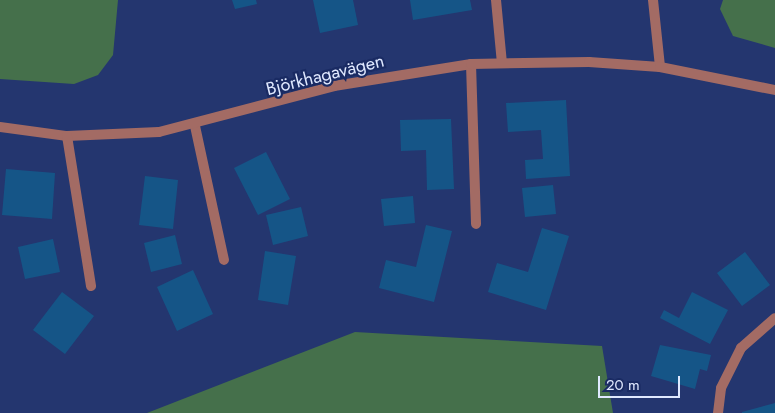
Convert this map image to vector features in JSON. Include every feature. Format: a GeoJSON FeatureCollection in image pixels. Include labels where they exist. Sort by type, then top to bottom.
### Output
{"type":"FeatureCollection","features":[{"type":"Feature","properties":{"kind":"street"},"geometry":{"type":"LineString","coordinates":[[496,0],[502,63]]}},
{"type":"Feature","properties":{"kind":"street"},"geometry":{"type":"LineString","coordinates":[[653,0],[660,67]]}},
{"type":"Feature","properties":{"kind":"street"},"geometry":{"type":"LineString","coordinates":[[471,64],[476,224]]}},
{"type":"Feature","properties":{"kind":"street","name":"Björkhagavägen"},"geometry":{"type":"LineString","coordinates":[[0,127],[67,136],[195,126],[334,86],[471,64],[660,67],[775,90]]}},
{"type":"Feature","properties":{"kind":"street"},"geometry":{"type":"LineString","coordinates":[[195,126],[224,260]]}},
{"type":"Feature","properties":{"kind":"street"},"geometry":{"type":"LineString","coordinates":[[67,136],[91,286]]}},
{"type":"Feature","properties":{"kind":"street"},"geometry":{"type":"LineString","coordinates":[[718,413],[721,388],[741,348],[775,318]]}},
{"type":"Feature","properties":{"kind":"green space"},"geometry":{"type":"Polygon","coordinates":[[[0,0],[118,0],[113,55],[98,75],[74,84],[0,79],[0,0]]]}},
{"type":"Feature","properties":{"kind":"green space"},"geometry":{"type":"Polygon","coordinates":[[[723,0],[775,0],[775,48],[733,36],[720,9],[723,0]]]}},
{"type":"Feature","properties":{"kind":"green space"},"geometry":{"type":"Polygon","coordinates":[[[355,332],[602,346],[613,413],[147,413],[355,332]]]}},
{"type":"Feature","properties":{"kind":"building"},"geometry":{"type":"Polygon","coordinates":[[[232,0],[256,0],[257,4],[235,9],[232,0]]]}},
{"type":"Feature","properties":{"kind":"building"},"geometry":{"type":"Polygon","coordinates":[[[313,0],[353,0],[358,25],[320,33],[313,0]]]}},
{"type":"Feature","properties":{"kind":"building"},"geometry":{"type":"Polygon","coordinates":[[[410,0],[470,0],[472,10],[413,20],[410,0]]]}},
{"type":"Feature","properties":{"kind":"building"},"geometry":{"type":"Polygon","coordinates":[[[566,100],[570,176],[526,179],[525,160],[543,159],[541,130],[508,132],[506,103],[566,100]]]}},
{"type":"Feature","properties":{"kind":"building"},"geometry":{"type":"Polygon","coordinates":[[[451,119],[454,189],[427,190],[426,150],[401,151],[400,120],[451,119]]]}},
{"type":"Feature","properties":{"kind":"building"},"geometry":{"type":"Polygon","coordinates":[[[266,152],[290,199],[258,215],[234,168],[266,152]]]}},
{"type":"Feature","properties":{"kind":"building"},"geometry":{"type":"Polygon","coordinates":[[[6,169],[55,173],[52,219],[2,215],[6,169]]]}},
{"type":"Feature","properties":{"kind":"building"},"geometry":{"type":"Polygon","coordinates":[[[145,176],[178,180],[173,229],[139,225],[145,176]]]}},
{"type":"Feature","properties":{"kind":"building"},"geometry":{"type":"Polygon","coordinates":[[[553,185],[556,214],[525,217],[522,188],[553,185]]]}},
{"type":"Feature","properties":{"kind":"building"},"geometry":{"type":"Polygon","coordinates":[[[413,196],[415,223],[384,226],[381,199],[413,196]]]}},
{"type":"Feature","properties":{"kind":"building"},"geometry":{"type":"Polygon","coordinates":[[[301,207],[308,236],[273,245],[266,215],[301,207]]]}},
{"type":"Feature","properties":{"kind":"building"},"geometry":{"type":"Polygon","coordinates":[[[426,225],[452,231],[434,302],[379,288],[386,260],[416,267],[426,225]]]}},
{"type":"Feature","properties":{"kind":"building"},"geometry":{"type":"Polygon","coordinates":[[[542,228],[569,236],[546,310],[488,292],[497,263],[528,272],[542,228]]]}},
{"type":"Feature","properties":{"kind":"building"},"geometry":{"type":"Polygon","coordinates":[[[175,235],[182,264],[151,272],[144,243],[175,235]]]}},
{"type":"Feature","properties":{"kind":"building"},"geometry":{"type":"Polygon","coordinates":[[[53,239],[60,272],[25,279],[18,247],[53,239]]]}},
{"type":"Feature","properties":{"kind":"building"},"geometry":{"type":"Polygon","coordinates":[[[265,251],[296,256],[288,305],[258,300],[265,251]]]}},
{"type":"Feature","properties":{"kind":"building"},"geometry":{"type":"Polygon","coordinates":[[[745,252],[770,285],[742,306],[717,273],[745,252]]]}},
{"type":"Feature","properties":{"kind":"building"},"geometry":{"type":"Polygon","coordinates":[[[193,270],[213,314],[177,331],[157,287],[193,270]]]}},
{"type":"Feature","properties":{"kind":"building"},"geometry":{"type":"Polygon","coordinates":[[[62,292],[94,316],[65,354],[33,330],[62,292]]]}},
{"type":"Feature","properties":{"kind":"building"},"geometry":{"type":"Polygon","coordinates":[[[692,292],[728,310],[710,344],[660,318],[664,310],[679,318],[692,292]]]}},
{"type":"Feature","properties":{"kind":"building"},"geometry":{"type":"Polygon","coordinates":[[[660,345],[711,355],[707,371],[700,369],[695,389],[651,376],[660,345]]]}},
{"type":"Feature","properties":{"kind":"building"},"geometry":{"type":"Polygon","coordinates":[[[775,403],[775,413],[742,413],[742,412],[775,403]]]}}]}
